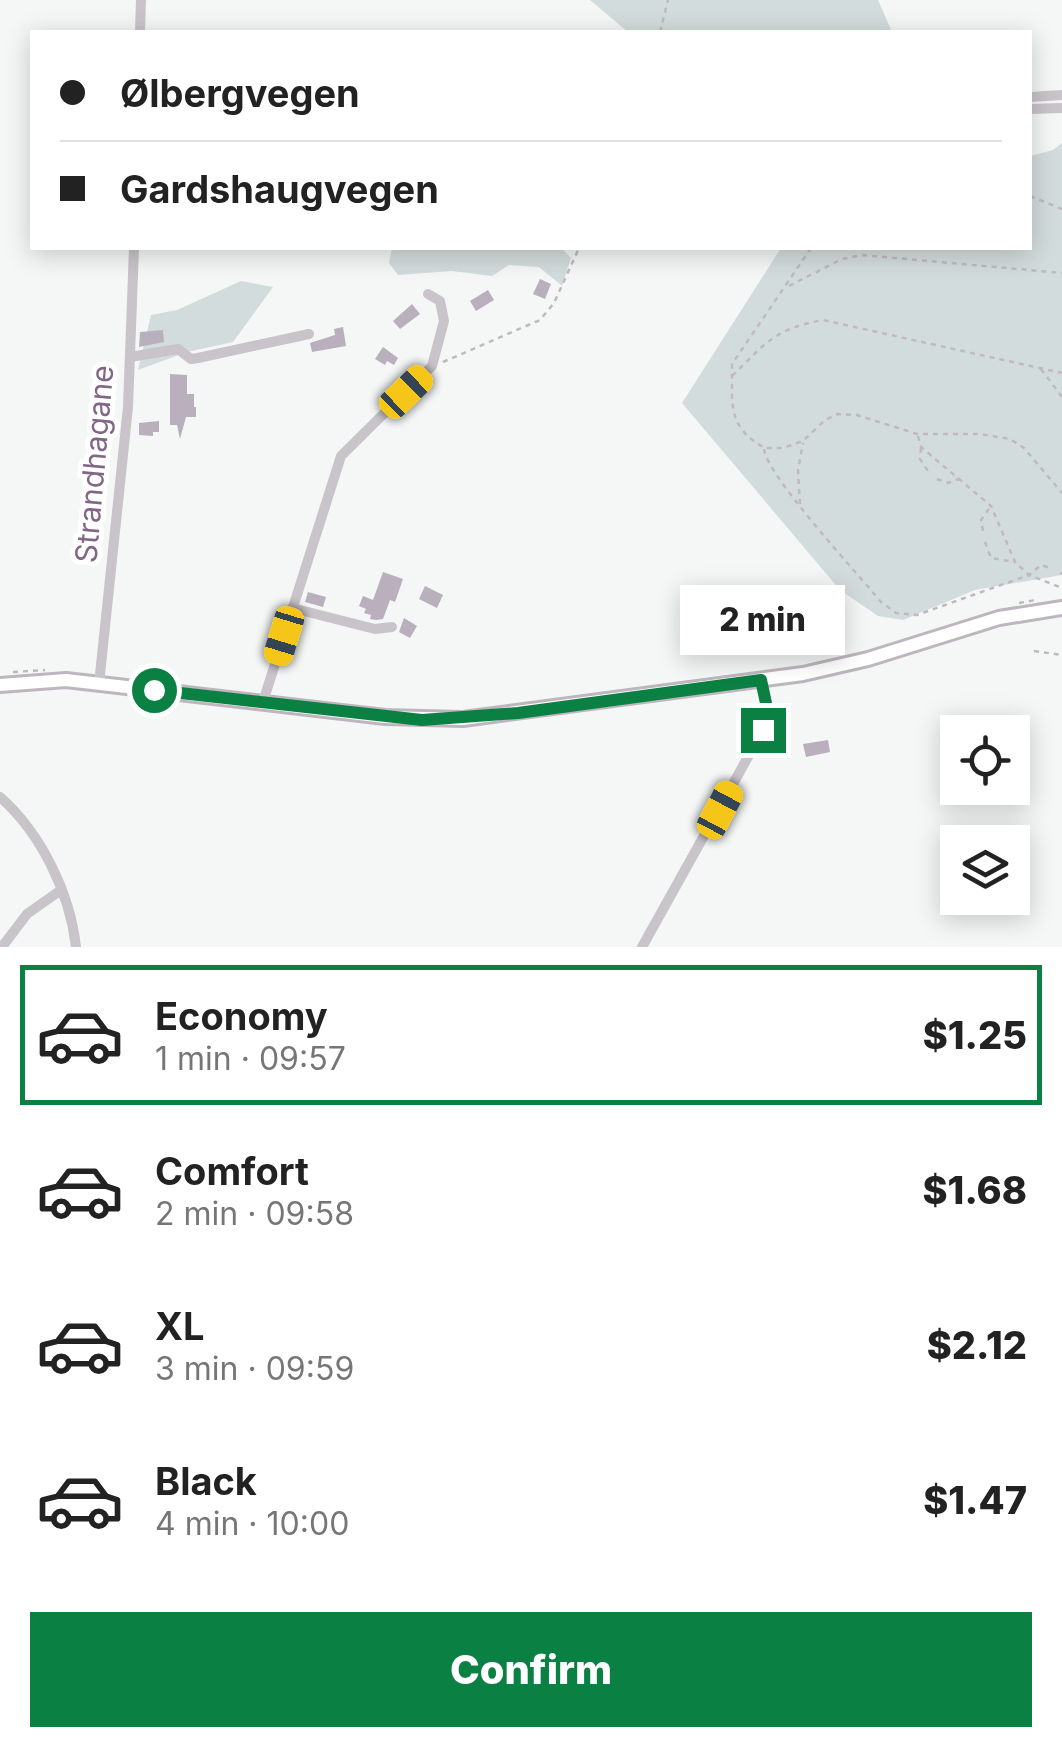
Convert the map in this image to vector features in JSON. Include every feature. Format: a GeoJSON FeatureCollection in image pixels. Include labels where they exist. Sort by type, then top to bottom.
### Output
{"type":"FeatureCollection","features":[{"type":"Feature","properties":{"kind":"main road"},"geometry":{"type":"LineString","coordinates":[[0,685],[39,680],[98,684],[385,717],[463,719],[761,680],[853,663],[999,618],[1062,608]]}},
{"type":"Feature","properties":{"kind":"street"},"geometry":{"type":"LineString","coordinates":[[140,30],[141,0]]}},
{"type":"Feature","properties":{"kind":"street"},"geometry":{"type":"LineString","coordinates":[[1032,97],[1062,95]]}},
{"type":"Feature","properties":{"kind":"street"},"geometry":{"type":"LineString","coordinates":[[1032,109],[1062,108]]}},
{"type":"Feature","properties":{"kind":"street","name":"Strandhagane"},"geometry":{"type":"LineString","coordinates":[[98,684],[128,407],[134,250]]}},
{"type":"Feature","properties":{"kind":"street"},"geometry":{"type":"LineString","coordinates":[[263,702],[341,456],[432,366],[444,321],[440,302],[428,294]]}},
{"type":"Feature","properties":{"kind":"street"},"geometry":{"type":"LineString","coordinates":[[130,357],[178,350],[191,359],[310,334]]}},
{"type":"Feature","properties":{"kind":"street"},"geometry":{"type":"LineString","coordinates":[[292,608],[376,628],[392,627]]}},
{"type":"Feature","properties":{"kind":"street"},"geometry":{"type":"LineString","coordinates":[[642,947],[763,730],[766,703],[761,680]]}},
{"type":"Feature","properties":{"kind":"street"},"geometry":{"type":"LineString","coordinates":[[0,796],[16,810],[44,853],[61,890],[76,947]]}},
{"type":"Feature","properties":{"kind":"street"},"geometry":{"type":"LineString","coordinates":[[2,947],[27,914],[61,890]]}},
{"type":"Feature","properties":{"kind":"path"},"geometry":{"type":"LineString","coordinates":[[660,30],[668,0]]}},
{"type":"Feature","properties":{"kind":"path"},"geometry":{"type":"LineString","coordinates":[[1032,197],[1062,209]]}},
{"type":"Feature","properties":{"kind":"path"},"geometry":{"type":"LineString","coordinates":[[432,366],[540,320],[554,304],[578,250]]}},
{"type":"Feature","properties":{"kind":"path"},"geometry":{"type":"LineString","coordinates":[[810,250],[732,364],[736,420],[748,436],[764,448],[783,448],[804,441],[824,420],[838,414],[857,415],[918,434],[980,434],[1010,439],[1024,448],[1062,493]]}},
{"type":"Feature","properties":{"kind":"path"},"geometry":{"type":"LineString","coordinates":[[787,287],[842,260],[862,255],[1062,273]]}},
{"type":"Feature","properties":{"kind":"path"},"geometry":{"type":"LineString","coordinates":[[731,376],[758,346],[794,325],[823,320],[1062,373]]}},
{"type":"Feature","properties":{"kind":"path"},"geometry":{"type":"LineString","coordinates":[[1040,368],[1055,392],[1062,396]]}},
{"type":"Feature","properties":{"kind":"path"},"geometry":{"type":"LineString","coordinates":[[918,434],[920,460],[928,471]]}},
{"type":"Feature","properties":{"kind":"path"},"geometry":{"type":"LineString","coordinates":[[800,506],[798,470],[804,441]]}},
{"type":"Feature","properties":{"kind":"path"},"geometry":{"type":"LineString","coordinates":[[921,447],[991,506],[1015,562],[1029,575],[1062,588]]}},
{"type":"Feature","properties":{"kind":"path"},"geometry":{"type":"LineString","coordinates":[[764,448],[766,461],[800,506],[882,602],[896,613],[917,614],[1029,575],[1041,565],[1050,568]]}},
{"type":"Feature","properties":{"kind":"path"},"geometry":{"type":"LineString","coordinates":[[937,479],[948,483],[961,478]]}},
{"type":"Feature","properties":{"kind":"path"},"geometry":{"type":"LineString","coordinates":[[983,531],[981,520],[991,506]]}},
{"type":"Feature","properties":{"kind":"path"},"geometry":{"type":"LineString","coordinates":[[985,542],[991,558],[1015,562]]}},
{"type":"Feature","properties":{"kind":"path"},"geometry":{"type":"LineString","coordinates":[[1034,651],[1062,655]]}},
{"type":"Feature","properties":{"kind":"shaded area"},"geometry":{"type":"Polygon","coordinates":[[[590,0],[878,0],[891,30],[626,30],[590,0]]]}},
{"type":"Feature","properties":{"kind":"shaded area"},"geometry":{"type":"Polygon","coordinates":[[[1062,143],[1062,575],[975,590],[903,620],[878,616],[840,590],[682,403],[780,250],[1032,250],[1032,155],[1053,150],[1062,143]]]}},
{"type":"Feature","properties":{"kind":"shaded area"},"geometry":{"type":"Polygon","coordinates":[[[392,250],[563,250],[571,258],[562,286],[539,267],[509,265],[492,276],[452,271],[398,275],[389,263],[392,250]]]}},
{"type":"Feature","properties":{"kind":"shaded area"},"geometry":{"type":"Polygon","coordinates":[[[241,281],[273,287],[233,342],[187,352],[138,370],[151,315],[177,310],[241,281]]]}},
{"type":"Feature","properties":{"kind":"building"},"geometry":{"type":"Polygon","coordinates":[[[540,279],[551,284],[545,299],[533,294],[540,279]]]}},
{"type":"Feature","properties":{"kind":"building"},"geometry":{"type":"Polygon","coordinates":[[[488,290],[494,300],[476,311],[470,301],[488,290]]]}},
{"type":"Feature","properties":{"kind":"building"},"geometry":{"type":"Polygon","coordinates":[[[412,304],[420,314],[400,329],[393,321],[412,304]]]}},
{"type":"Feature","properties":{"kind":"building"},"geometry":{"type":"Polygon","coordinates":[[[343,327],[346,346],[312,352],[310,343],[335,335],[334,329],[343,327]]]}},
{"type":"Feature","properties":{"kind":"building"},"geometry":{"type":"Polygon","coordinates":[[[163,330],[164,342],[139,347],[140,332],[163,330]]]}},
{"type":"Feature","properties":{"kind":"building"},"geometry":{"type":"Polygon","coordinates":[[[383,347],[398,358],[394,365],[375,359],[383,347]]]}},
{"type":"Feature","properties":{"kind":"building"},"geometry":{"type":"Polygon","coordinates":[[[170,374],[187,375],[187,394],[194,394],[196,407],[196,417],[186,417],[180,439],[177,425],[170,425],[170,374]]]}},
{"type":"Feature","properties":{"kind":"building"},"geometry":{"type":"Polygon","coordinates":[[[159,421],[159,432],[153,432],[153,436],[139,435],[139,423],[159,421]]]}},
{"type":"Feature","properties":{"kind":"building"},"geometry":{"type":"Polygon","coordinates":[[[383,572],[403,579],[395,602],[390,600],[383,619],[370,619],[371,615],[364,613],[366,609],[359,606],[363,596],[373,600],[383,572]]]}},
{"type":"Feature","properties":{"kind":"building"},"geometry":{"type":"Polygon","coordinates":[[[425,586],[443,595],[437,608],[419,599],[425,586]]]}},
{"type":"Feature","properties":{"kind":"building"},"geometry":{"type":"Polygon","coordinates":[[[308,592],[326,597],[323,607],[305,602],[308,592]]]}},
{"type":"Feature","properties":{"kind":"building"},"geometry":{"type":"Polygon","coordinates":[[[404,618],[417,626],[410,638],[399,632],[404,618]]]}},
{"type":"Feature","properties":{"kind":"building"},"geometry":{"type":"Polygon","coordinates":[[[786,731],[790,750],[775,752],[771,734],[786,731]]]}},
{"type":"Feature","properties":{"kind":"building"},"geometry":{"type":"Polygon","coordinates":[[[828,740],[830,752],[806,757],[803,744],[828,740]]]}},
{"type":"Feature","properties":{"kind":"route"},"geometry":{"type":"LineString","coordinates":[[154,690],[422,720],[518,713],[761,680],[766,703],[763,730]]}}]}
